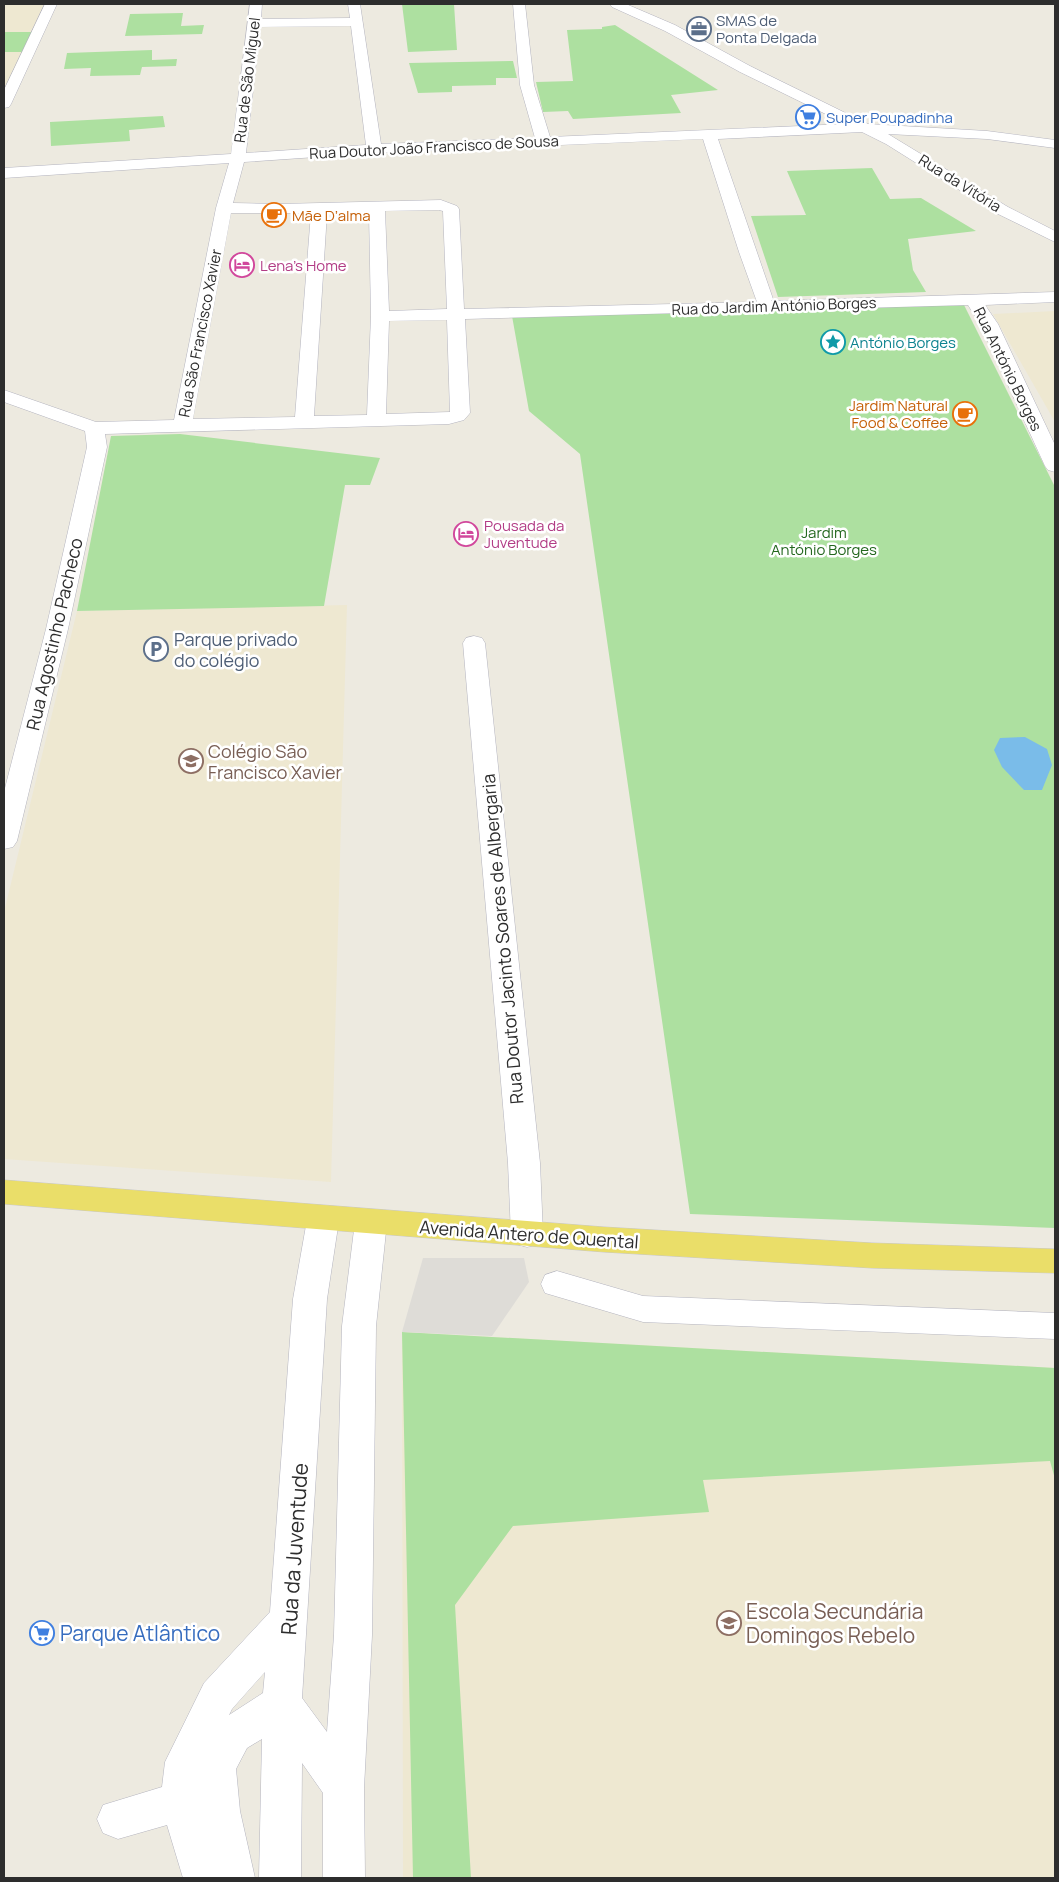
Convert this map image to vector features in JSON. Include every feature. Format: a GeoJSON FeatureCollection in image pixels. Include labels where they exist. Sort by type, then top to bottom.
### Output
{"type":"FeatureCollection","features":[{"type":"Feature","properties":{"kind":"main road","name":"Avenida Antero de Quental"},"geometry":{"type":"LineString","coordinates":[[4,1192],[323,1220],[371,1222],[527,1235],[886,1257],[1055,1261]]}},
{"type":"Feature","properties":{"kind":"street"},"geometry":{"type":"LineString","coordinates":[[4,104],[50,4]]}},
{"type":"Feature","properties":{"kind":"street","name":"Rua de São Miguel"},"geometry":{"type":"LineString","coordinates":[[238,157],[256,4]]}},
{"type":"Feature","properties":{"kind":"street"},"geometry":{"type":"LineString","coordinates":[[354,4],[374,149]]}},
{"type":"Feature","properties":{"kind":"street"},"geometry":{"type":"LineString","coordinates":[[519,4],[527,84],[544,142]]}},
{"type":"Feature","properties":{"kind":"street","name":"Rua da Vitória"},"geometry":{"type":"LineString","coordinates":[[616,4],[670,28],[745,69],[891,141],[1002,210],[1055,237]]}},
{"type":"Feature","properties":{"kind":"street"},"geometry":{"type":"LineString","coordinates":[[253,23],[356,22]]}},
{"type":"Feature","properties":{"kind":"street","name":"Rua Doutor João Francisco de Sousa"},"geometry":{"type":"LineString","coordinates":[[4,173],[374,149],[864,128],[987,135],[1055,144]]}},
{"type":"Feature","properties":{"kind":"street"},"geometry":{"type":"LineString","coordinates":[[704,134],[710,138],[764,299]]}},
{"type":"Feature","properties":{"kind":"street","name":"Rua São Francisco Xavier"},"geometry":{"type":"LineString","coordinates":[[94,428],[183,424],[224,208],[238,157]]}},
{"type":"Feature","properties":{"kind":"street"},"geometry":{"type":"LineString","coordinates":[[183,424],[449,418],[460,413],[452,209],[441,205],[224,208]]}},
{"type":"Feature","properties":{"kind":"street"},"geometry":{"type":"LineString","coordinates":[[376,420],[380,316],[378,207]]}},
{"type":"Feature","properties":{"kind":"street"},"geometry":{"type":"LineString","coordinates":[[304,421],[319,208]]}},
{"type":"Feature","properties":{"kind":"street","name":"Rua do Jardim António Borges"},"geometry":{"type":"LineString","coordinates":[[380,316],[1055,297]]}},
{"type":"Feature","properties":{"kind":"street","name":"Rua António Borges"},"geometry":{"type":"LineString","coordinates":[[973,300],[989,324],[1054,461]]}},
{"type":"Feature","properties":{"kind":"street"},"geometry":{"type":"LineString","coordinates":[[4,396],[94,428]]}},
{"type":"Feature","properties":{"kind":"street","name":"Rua Agostinho Pacheco"},"geometry":{"type":"LineString","coordinates":[[4,841],[56,629],[97,447],[94,428]]}},
{"type":"Feature","properties":{"kind":"street","name":"Rua Doutor Jacinto Soares de Albergaria"},"geometry":{"type":"LineString","coordinates":[[474,643],[523,1154],[527,1235]]}},
{"type":"Feature","properties":{"kind":"street","name":"Rua da Juventude"},"geometry":{"type":"LineString","coordinates":[[280,1878],[282,1703],[310,1299],[323,1220]]}},
{"type":"Feature","properties":{"kind":"street"},"geometry":{"type":"LineString","coordinates":[[344,1878],[344,1788],[353,1635],[359,1326],[371,1222]]}},
{"type":"Feature","properties":{"kind":"street"},"geometry":{"type":"LineString","coordinates":[[557,1284],[643,1308],[1055,1326]]}},
{"type":"Feature","properties":{"kind":"street"},"geometry":{"type":"LineString","coordinates":[[204,1878],[181,1801],[185,1762],[218,1696],[289,1619]]}},
{"type":"Feature","properties":{"kind":"street"},"geometry":{"type":"LineString","coordinates":[[234,1878],[218,1811],[215,1766],[233,1735],[282,1703],[344,1788]]}},
{"type":"Feature","properties":{"kind":"street"},"geometry":{"type":"LineString","coordinates":[[118,1819],[181,1801]]}},
{"type":"Feature","properties":{"kind":"shaded area"},"geometry":{"type":"Polygon","coordinates":[[[4,4],[45,4],[4,94],[4,4]]]}},
{"type":"Feature","properties":{"kind":"shaded area"},"geometry":{"type":"Polygon","coordinates":[[[1055,311],[1055,422],[993,314],[1055,311]]]}},
{"type":"Feature","properties":{"kind":"shaded area","name":"Colégio São Francisco Xavier"},"geometry":{"type":"Polygon","coordinates":[[[347,605],[331,1182],[4,1159],[4,912],[77,611],[347,605]]]}},
{"type":"Feature","properties":{"kind":"shaded area"},"geometry":{"type":"Polygon","coordinates":[[[423,1258],[524,1258],[529,1282],[492,1336],[402,1332],[423,1258]]]}},
{"type":"Feature","properties":{"kind":"shaded area","name":"Escola Secundária Domingos Rebelo"},"geometry":{"type":"Polygon","coordinates":[[[402,1332],[1055,1368],[1055,1878],[403,1878],[402,1332]]]}},
{"type":"Feature","properties":{"kind":"green space"},"geometry":{"type":"Polygon","coordinates":[[[402,4],[454,4],[457,50],[408,52],[402,4]]]}},
{"type":"Feature","properties":{"kind":"green space"},"geometry":{"type":"Polygon","coordinates":[[[183,13],[181,26],[204,25],[202,34],[125,36],[130,14],[183,13]]]}},
{"type":"Feature","properties":{"kind":"green space"},"geometry":{"type":"Polygon","coordinates":[[[615,25],[718,90],[671,95],[681,113],[573,119],[568,111],[543,112],[536,82],[573,81],[567,30],[602,29],[602,27],[615,25]]]}},
{"type":"Feature","properties":{"kind":"green space"},"geometry":{"type":"Polygon","coordinates":[[[4,32],[32,32],[23,52],[4,52],[4,32]]]}},
{"type":"Feature","properties":{"kind":"green space"},"geometry":{"type":"Polygon","coordinates":[[[152,50],[152,60],[177,59],[176,66],[142,67],[140,75],[90,76],[91,68],[64,69],[67,53],[152,50]]]}},
{"type":"Feature","properties":{"kind":"green space"},"geometry":{"type":"Polygon","coordinates":[[[513,61],[517,78],[496,78],[496,85],[452,86],[452,92],[418,93],[409,63],[513,61]]]}},
{"type":"Feature","properties":{"kind":"green space"},"geometry":{"type":"Polygon","coordinates":[[[163,116],[165,127],[129,130],[130,141],[51,146],[50,122],[163,116]]]}},
{"type":"Feature","properties":{"kind":"green space"},"geometry":{"type":"Polygon","coordinates":[[[872,168],[890,199],[921,198],[976,231],[908,239],[913,270],[926,292],[778,297],[751,216],[806,215],[787,171],[872,168]]]}},
{"type":"Feature","properties":{"kind":"green space","name":"Jardim António Borges"},"geometry":{"type":"Polygon","coordinates":[[[964,305],[1055,487],[1055,1228],[690,1214],[580,454],[529,411],[512,316],[964,305]]]}},
{"type":"Feature","properties":{"kind":"green space"},"geometry":{"type":"Polygon","coordinates":[[[180,434],[380,458],[370,485],[345,485],[324,606],[77,611],[111,436],[180,434]]]}},
{"type":"Feature","properties":{"kind":"green space"},"geometry":{"type":"Polygon","coordinates":[[[402,1332],[1055,1368],[1055,1479],[1050,1461],[703,1480],[709,1512],[513,1526],[455,1605],[471,1878],[413,1878],[402,1332]]]}},
{"type":"Feature","properties":{"kind":"water"},"geometry":{"type":"Polygon","coordinates":[[[1025,737],[1047,749],[1052,765],[1042,790],[1024,790],[1002,767],[994,750],[1000,738],[1025,737]]]}},
{"type":"Feature","properties":{"kind":"place","name":"SMAS de Ponta Delgada"},"geometry":{"type":"Point","coordinates":[699,29]}},
{"type":"Feature","properties":{"kind":"place","name":"Super Poupadinha"},"geometry":{"type":"Point","coordinates":[808,117]}},
{"type":"Feature","properties":{"kind":"place","name":"Mãe D’alma"},"geometry":{"type":"Point","coordinates":[274,215]}},
{"type":"Feature","properties":{"kind":"place","name":"Lena's Home"},"geometry":{"type":"Point","coordinates":[242,265]}},
{"type":"Feature","properties":{"kind":"place","name":"António Borges"},"geometry":{"type":"Point","coordinates":[833,342]}},
{"type":"Feature","properties":{"kind":"place","name":"Jardim Natural Food & Coffee"},"geometry":{"type":"Point","coordinates":[965,414]}},
{"type":"Feature","properties":{"kind":"place","name":"Pousada da Juventude"},"geometry":{"type":"Point","coordinates":[466,534]}},
{"type":"Feature","properties":{"kind":"place","name":"Parque privado do colégio"},"geometry":{"type":"Point","coordinates":[156,649]}},
{"type":"Feature","properties":{"kind":"place","name":"Colégio São Francisco Xavier"},"geometry":{"type":"Point","coordinates":[191,761]}},
{"type":"Feature","properties":{"kind":"place","name":"Escola Secundária Domingos Rebelo"},"geometry":{"type":"Point","coordinates":[729,1623]}},
{"type":"Feature","properties":{"kind":"place","name":"Parque Atlântico"},"geometry":{"type":"Point","coordinates":[42,1633]}}]}
